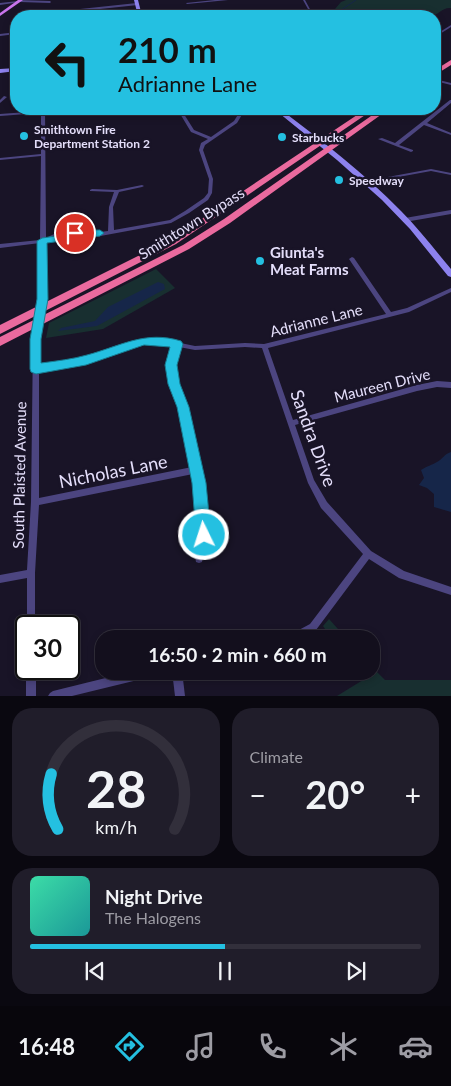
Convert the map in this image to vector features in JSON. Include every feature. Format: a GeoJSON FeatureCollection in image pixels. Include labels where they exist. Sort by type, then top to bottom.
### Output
{"type":"FeatureCollection","features":[{"type":"Feature","properties":{"kind":"highway"},"geometry":{"type":"LineString","coordinates":[[441,73],[451,62]]}},
{"type":"Feature","properties":{"kind":"highway","name":"Smithtown Bypass"},"geometry":{"type":"LineString","coordinates":[[0,342],[186,247],[325,146],[363,115]]}},
{"type":"Feature","properties":{"kind":"highway","name":"Smithtown Bypass"},"geometry":{"type":"LineString","coordinates":[[0,330],[41,311],[180,238],[375,115]]}},
{"type":"Feature","properties":{"kind":"main road"},"geometry":{"type":"LineString","coordinates":[[0,15],[20,1]]}},
{"type":"Feature","properties":{"kind":"street"},"geometry":{"type":"LineString","coordinates":[[187,1],[228,0]]}},
{"type":"Feature","properties":{"kind":"street"},"geometry":{"type":"LineString","coordinates":[[0,4],[20,1],[50,2]]}},
{"type":"Feature","properties":{"kind":"street"},"geometry":{"type":"LineString","coordinates":[[80,10],[137,2]]}},
{"type":"Feature","properties":{"kind":"street"},"geometry":{"type":"LineString","coordinates":[[441,32],[451,26]]}},
{"type":"Feature","properties":{"kind":"street"},"geometry":{"type":"LineString","coordinates":[[0,102],[5,97]]}},
{"type":"Feature","properties":{"kind":"street"},"geometry":{"type":"LineString","coordinates":[[441,109],[451,101]]}},
{"type":"Feature","properties":{"kind":"street","name":"South Plaisted Avenue"},"geometry":{"type":"LineString","coordinates":[[31,615],[35,502],[36,339],[43,299],[43,115]]}},
{"type":"Feature","properties":{"kind":"street"},"geometry":{"type":"LineString","coordinates":[[183,115],[192,131],[210,138]]}},
{"type":"Feature","properties":{"kind":"street"},"geometry":{"type":"LineString","coordinates":[[0,246],[66,236],[142,228],[171,221],[206,199],[210,194],[211,179],[201,150],[203,144],[236,122],[240,115]]}},
{"type":"Feature","properties":{"kind":"street"},"geometry":{"type":"LineString","coordinates":[[284,115],[325,146],[366,182],[405,220],[451,274]]}},
{"type":"Feature","properties":{"kind":"street"},"geometry":{"type":"LineString","coordinates":[[396,145],[434,115]]}},
{"type":"Feature","properties":{"kind":"street"},"geometry":{"type":"LineString","coordinates":[[424,123],[451,134]]}},
{"type":"Feature","properties":{"kind":"street"},"geometry":{"type":"LineString","coordinates":[[380,139],[411,151]]}},
{"type":"Feature","properties":{"kind":"street"},"geometry":{"type":"LineString","coordinates":[[0,159],[42,155]]}},
{"type":"Feature","properties":{"kind":"street"},"geometry":{"type":"LineString","coordinates":[[366,182],[431,170],[451,174]]}},
{"type":"Feature","properties":{"kind":"street"},"geometry":{"type":"LineString","coordinates":[[92,190],[117,190],[142,186]]}},
{"type":"Feature","properties":{"kind":"street"},"geometry":{"type":"LineString","coordinates":[[111,232],[111,207],[117,190]]}},
{"type":"Feature","properties":{"kind":"street"},"geometry":{"type":"LineString","coordinates":[[405,220],[451,212]]}},
{"type":"Feature","properties":{"kind":"street"},"geometry":{"type":"LineString","coordinates":[[352,259],[390,315]]}},
{"type":"Feature","properties":{"kind":"street","name":"Adrianne Lane"},"geometry":{"type":"LineString","coordinates":[[36,369],[86,360],[144,341],[161,341],[195,348],[245,345],[264,346],[409,310],[451,290]]}},
{"type":"Feature","properties":{"kind":"street"},"geometry":{"type":"LineString","coordinates":[[177,344],[171,365],[174,384],[183,407],[201,495],[204,535],[200,559]]}},
{"type":"Feature","properties":{"kind":"street","name":"Sandra Drive"},"geometry":{"type":"LineString","coordinates":[[264,346],[311,481],[324,505],[368,554],[402,575],[451,591]]}},
{"type":"Feature","properties":{"kind":"street","name":"Maureen Drive"},"geometry":{"type":"LineString","coordinates":[[292,423],[417,388],[437,384],[451,385]]}},
{"type":"Feature","properties":{"kind":"street","name":"Nicholas Lane"},"geometry":{"type":"LineString","coordinates":[[35,502],[196,470]]}},
{"type":"Feature","properties":{"kind":"street"},"geometry":{"type":"LineString","coordinates":[[308,630],[313,627],[368,554]]}},
{"type":"Feature","properties":{"kind":"street"},"geometry":{"type":"LineString","coordinates":[[0,579],[31,573]]}},
{"type":"Feature","properties":{"kind":"street"},"geometry":{"type":"LineString","coordinates":[[31,680],[31,696]]}},
{"type":"Feature","properties":{"kind":"street"},"geometry":{"type":"LineString","coordinates":[[53,696],[118,680]]}},
{"type":"Feature","properties":{"kind":"street"},"geometry":{"type":"LineString","coordinates":[[177,680],[180,696]]}},
{"type":"Feature","properties":{"kind":"green space"},"geometry":{"type":"Polygon","coordinates":[[[346,0],[451,0],[451,8],[441,11],[321,10],[335,9],[341,2],[346,0]]]}},
{"type":"Feature","properties":{"kind":"green space"},"geometry":{"type":"Polygon","coordinates":[[[156,269],[175,288],[103,329],[46,338],[49,323],[156,269]]]}},
{"type":"Feature","properties":{"kind":"green space"},"geometry":{"type":"Polygon","coordinates":[[[329,619],[339,630],[326,630],[323,626],[329,619]]]}},
{"type":"Feature","properties":{"kind":"green space"},"geometry":{"type":"Polygon","coordinates":[[[380,675],[385,680],[451,680],[451,696],[337,696],[363,680],[380,680],[380,675]]]}},
{"type":"Feature","properties":{"kind":"water"},"geometry":{"type":"Polygon","coordinates":[[[158,282],[164,284],[165,289],[97,326],[58,331],[61,328],[95,321],[108,307],[158,282]]]}},
{"type":"Feature","properties":{"kind":"water"},"geometry":{"type":"Polygon","coordinates":[[[451,452],[451,512],[434,507],[434,494],[427,488],[419,485],[424,478],[421,470],[439,461],[451,452]]]}},
{"type":"Feature","properties":{"kind":"waterway"},"geometry":{"type":"LineString","coordinates":[[341,10],[356,0]]}},
{"type":"Feature","properties":{"kind":"place","name":"Smithtown Fire Department Station 2"},"geometry":{"type":"Point","coordinates":[24,136]}},
{"type":"Feature","properties":{"kind":"place","name":"Starbucks"},"geometry":{"type":"Point","coordinates":[282,137]}},
{"type":"Feature","properties":{"kind":"place","name":"Speedway"},"geometry":{"type":"Point","coordinates":[339,180]}},
{"type":"Feature","properties":{"kind":"place","name":"Giunta's Meat Farms"},"geometry":{"type":"Point","coordinates":[260,261]}},
{"type":"Feature","properties":{"kind":"route"},"geometry":{"type":"LineString","coordinates":[[75,233],[100,233],[94,236],[42,241],[43,299],[36,339],[36,369],[86,360],[144,341],[161,341],[177,344],[171,365],[174,384],[183,407],[199,483],[204,535]]}}]}
